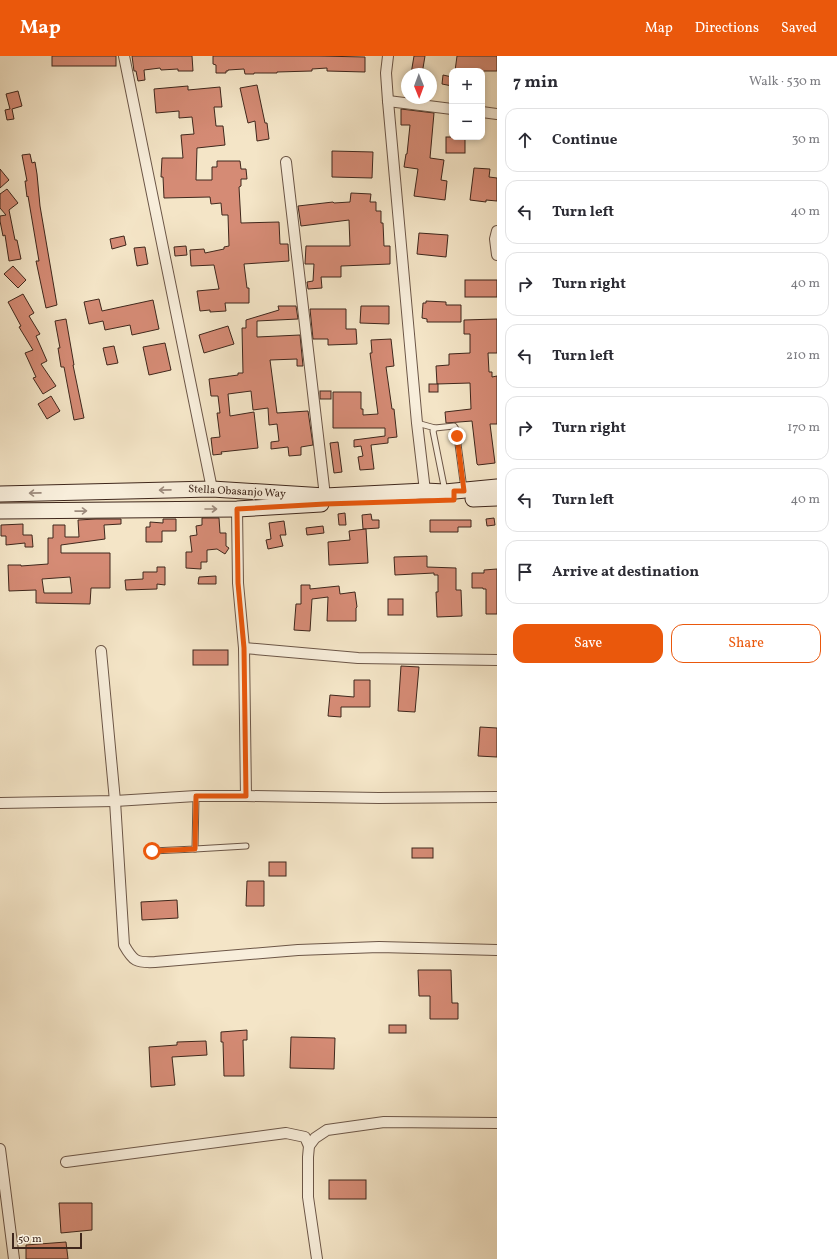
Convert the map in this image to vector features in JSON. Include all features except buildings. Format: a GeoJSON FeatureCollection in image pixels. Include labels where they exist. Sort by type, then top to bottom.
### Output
{"type":"FeatureCollection","features":[{"type":"Feature","properties":{"kind":"street"},"geometry":{"type":"LineString","coordinates":[[124,56],[212,489]]}},
{"type":"Feature","properties":{"kind":"street"},"geometry":{"type":"LineString","coordinates":[[388,56],[386,73],[388,101],[424,491]]}},
{"type":"Feature","properties":{"kind":"street"},"geometry":{"type":"LineString","coordinates":[[388,101],[449,109]]}},
{"type":"Feature","properties":{"kind":"street"},"geometry":{"type":"LineString","coordinates":[[485,112],[497,114]]}},
{"type":"Feature","properties":{"kind":"street"},"geometry":{"type":"LineString","coordinates":[[286,162],[325,496]]}},
{"type":"Feature","properties":{"kind":"street"},"geometry":{"type":"LineString","coordinates":[[497,231],[495,239],[497,255]]}},
{"type":"Feature","properties":{"kind":"street","name":"Stella Obasanjo Way"},"geometry":{"type":"LineString","coordinates":[[0,494],[212,489],[325,496],[424,491],[454,493],[497,487]]}},
{"type":"Feature","properties":{"kind":"street"},"geometry":{"type":"LineString","coordinates":[[0,512],[237,509],[325,504],[454,493],[497,498]]}},
{"type":"Feature","properties":{"kind":"street"},"geometry":{"type":"LineString","coordinates":[[237,509],[238,583],[244,648],[246,796]]}},
{"type":"Feature","properties":{"kind":"street"},"geometry":{"type":"LineString","coordinates":[[244,648],[358,658],[497,660]]}},
{"type":"Feature","properties":{"kind":"street"},"geometry":{"type":"LineString","coordinates":[[101,651],[115,801],[124,945],[131,958],[143,962],[298,950],[379,947],[497,950]]}},
{"type":"Feature","properties":{"kind":"street"},"geometry":{"type":"LineString","coordinates":[[0,803],[115,801],[196,796],[497,798]]}},
{"type":"Feature","properties":{"kind":"street"},"geometry":{"type":"LineString","coordinates":[[309,1146],[315,1138],[327,1130],[384,1122],[497,1123]]}},
{"type":"Feature","properties":{"kind":"street"},"geometry":{"type":"LineString","coordinates":[[66,1162],[286,1133],[305,1137],[309,1146],[308,1197],[317,1259]]}},
{"type":"Feature","properties":{"kind":"street"},"geometry":{"type":"LineString","coordinates":[[0,1149],[14,1259]]}},
{"type":"Feature","properties":{"kind":"lane"},"geometry":{"type":"LineString","coordinates":[[417,423],[435,428],[454,426],[456,429],[454,493]]}},
{"type":"Feature","properties":{"kind":"lane"},"geometry":{"type":"LineString","coordinates":[[435,428],[433,431],[454,493]]}},
{"type":"Feature","properties":{"kind":"lane"},"geometry":{"type":"LineString","coordinates":[[195,849],[196,796]]}},
{"type":"Feature","properties":{"kind":"lane"},"geometry":{"type":"LineString","coordinates":[[152,851],[246,846]]}},
{"type":"Feature","properties":{"kind":"route"},"geometry":{"type":"LineString","coordinates":[[152,851],[195,849],[196,796],[246,796],[244,648],[238,583],[237,509],[325,504],[454,500],[454,491],[464,491],[457,436]]}}]}
